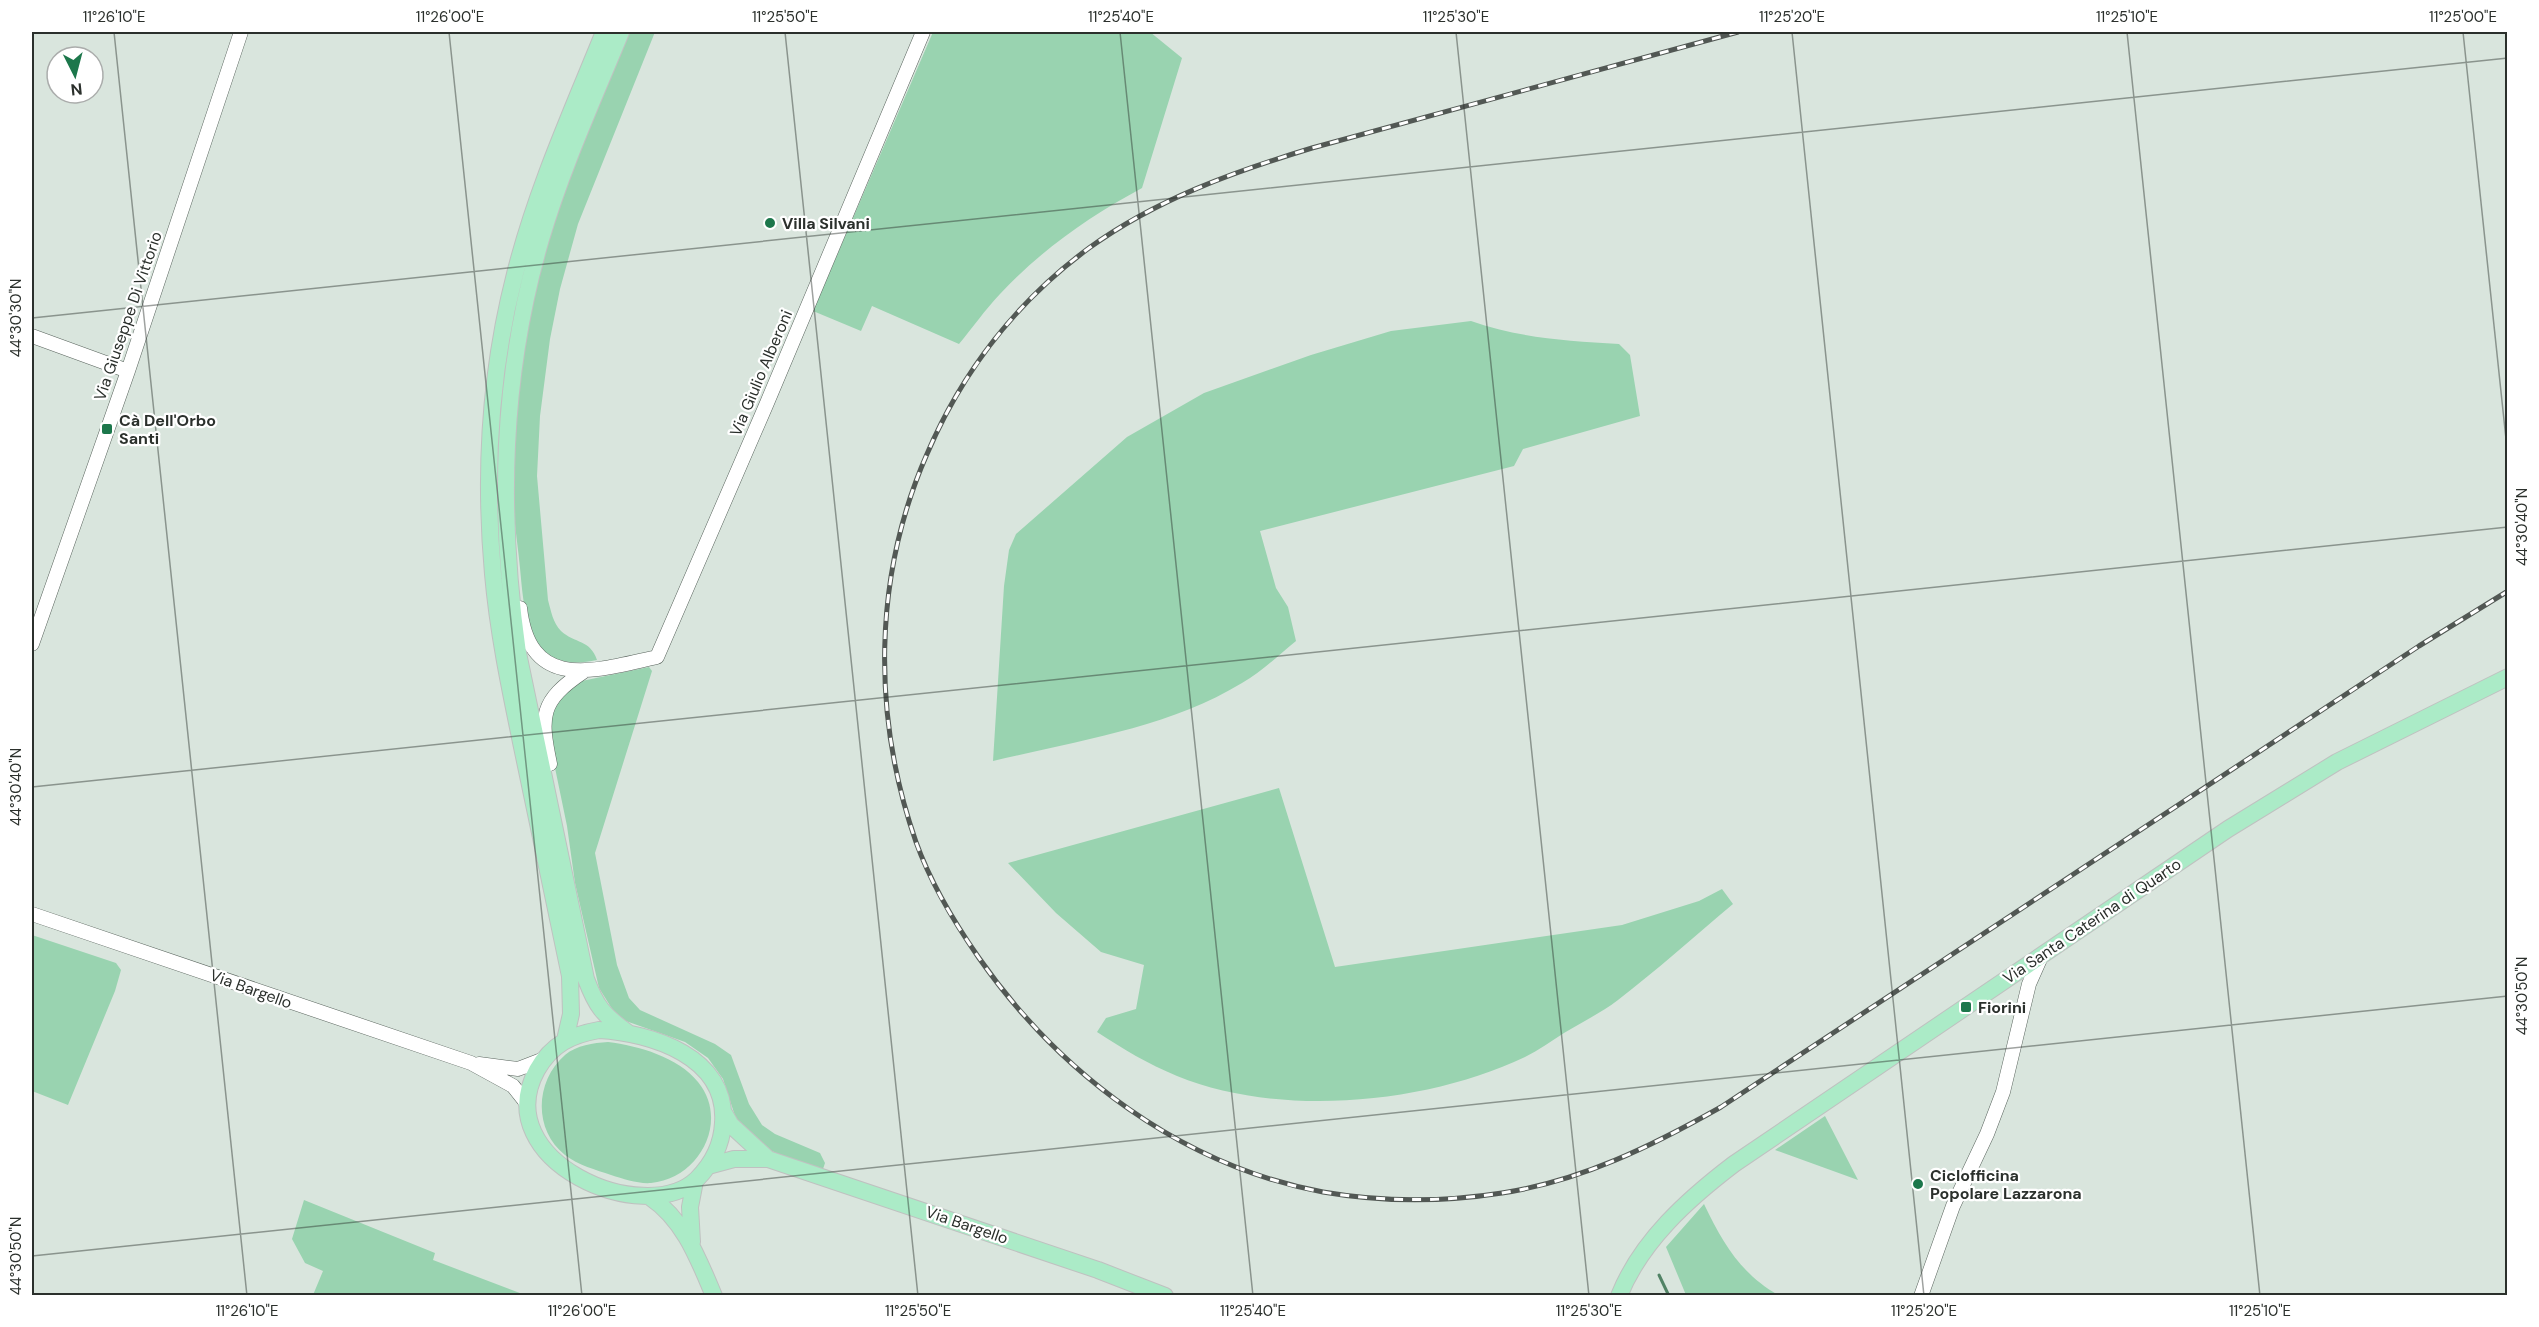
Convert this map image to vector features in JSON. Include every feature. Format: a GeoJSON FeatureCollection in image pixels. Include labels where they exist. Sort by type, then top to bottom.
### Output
{"type":"FeatureCollection","features":[{"type":"Feature","properties":{"kind":"main road"},"geometry":{"type":"LineString","coordinates":[[565,1040],[571,1014],[570,975],[499,624],[491,545],[489,476],[498,364],[515,274],[548,168],[604,32]]}},
{"type":"Feature","properties":{"kind":"main road"},"geometry":{"type":"LineString","coordinates":[[621,32],[555,196],[529,286],[519,328],[508,412],[505,508],[511,601],[518,653],[589,987],[598,1007],[607,1018],[627,1032]]}},
{"type":"Feature","properties":{"kind":"main road","name":"Via Santa Caterina di Quarto"},"geometry":{"type":"LineString","coordinates":[[1618,1296],[1629,1273],[1659,1231],[1700,1190],[1734,1164],[2283,795],[2337,762],[2508,677]]}},
{"type":"Feature","properties":{"kind":"main road","name":"Via Santa Caterina di Quarto"},"geometry":{"type":"LineString","coordinates":[[2428,717],[2508,689]]}},
{"type":"Feature","properties":{"kind":"main road"},"geometry":{"type":"LineString","coordinates":[[599,1030],[627,1032],[649,1038],[691,1057],[711,1077],[721,1096],[724,1113],[718,1147],[708,1166],[695,1181],[666,1194],[650,1197],[627,1194],[595,1185],[556,1164],[542,1149],[533,1134],[528,1105],[535,1075],[555,1046],[565,1040],[599,1030]]}},
{"type":"Feature","properties":{"kind":"main road","name":"Via Bargello"},"geometry":{"type":"LineString","coordinates":[[724,1113],[731,1125],[768,1159]]}},
{"type":"Feature","properties":{"kind":"main road","name":"Via Bargello"},"geometry":{"type":"LineString","coordinates":[[708,1166],[734,1159],[768,1159],[1098,1269],[1165,1296]]}},
{"type":"Feature","properties":{"kind":"main road"},"geometry":{"type":"LineString","coordinates":[[692,1245],[690,1207],[695,1181]]}},
{"type":"Feature","properties":{"kind":"main road"},"geometry":{"type":"LineString","coordinates":[[650,1197],[671,1213],[692,1245],[714,1296]]}},
{"type":"Feature","properties":{"kind":"street","name":"Via Giuseppe Di Vittorio"},"geometry":{"type":"LineString","coordinates":[[32,644],[128,371],[241,32]]}},
{"type":"Feature","properties":{"kind":"street","name":"Via Giulio Alberoni"},"geometry":{"type":"LineString","coordinates":[[583,672],[657,657],[767,403],[922,32]]}},
{"type":"Feature","properties":{"kind":"street"},"geometry":{"type":"LineString","coordinates":[[32,336],[128,371]]}},
{"type":"Feature","properties":{"kind":"street"},"geometry":{"type":"LineString","coordinates":[[505,508],[513,534],[521,620],[526,638],[537,654],[548,663],[560,668],[583,672]]}},
{"type":"Feature","properties":{"kind":"street"},"geometry":{"type":"LineString","coordinates":[[558,843],[562,824],[543,734],[544,718],[547,707],[560,688],[583,672]]}},
{"type":"Feature","properties":{"kind":"street","name":"Via Bargello"},"geometry":{"type":"LineString","coordinates":[[32,914],[471,1064],[513,1086],[528,1105]]}},
{"type":"Feature","properties":{"kind":"street"},"geometry":{"type":"LineString","coordinates":[[1921,1296],[1953,1206],[1987,1134],[2003,1092],[2029,984],[2042,955]]}},
{"type":"Feature","properties":{"kind":"street","name":"Via Bargello"},"geometry":{"type":"LineString","coordinates":[[471,1064],[518,1070],[544,1059]]}},
{"type":"Feature","properties":{"kind":"green space"},"geometry":{"type":"Polygon","coordinates":[[[629,32],[655,32],[578,224],[560,289],[550,339],[540,416],[537,476],[548,600],[558,628],[590,648],[597,660],[574,662],[557,659],[544,651],[535,639],[525,607],[513,500],[519,386],[534,296],[559,209],[629,32]]]}},
{"type":"Feature","properties":{"kind":"green space"},"geometry":{"type":"Polygon","coordinates":[[[933,32],[1150,32],[1182,58],[1142,188],[1085,222],[1032,263],[995,300],[959,344],[872,306],[861,331],[813,311],[933,32]]]}},
{"type":"Feature","properties":{"kind":"green space"},"geometry":{"type":"Polygon","coordinates":[[[1471,321],[1525,335],[1619,344],[1630,355],[1640,416],[1523,449],[1514,466],[1260,531],[1276,588],[1288,607],[1296,641],[1249,679],[1184,711],[1121,731],[993,761],[1004,586],[1009,550],[1016,534],[1127,437],[1204,393],[1311,355],[1391,331],[1471,321]]]}},
{"type":"Feature","properties":{"kind":"green space"},"geometry":{"type":"Polygon","coordinates":[[[649,667],[652,671],[595,853],[617,965],[629,998],[640,1010],[715,1044],[731,1055],[749,1104],[762,1125],[775,1134],[820,1153],[825,1163],[823,1169],[782,1156],[766,1148],[736,1119],[723,1079],[708,1058],[685,1042],[623,1020],[614,1012],[599,988],[575,883],[567,826],[548,734],[551,708],[577,682],[649,667]]]}},
{"type":"Feature","properties":{"kind":"green space"},"geometry":{"type":"Polygon","coordinates":[[[1279,788],[1335,967],[1622,925],[1699,901],[1722,889],[1733,904],[1612,1005],[1525,1057],[1486,1073],[1444,1086],[1399,1095],[1352,1100],[1306,1101],[1261,1097],[1217,1089],[1177,1076],[1097,1032],[1106,1018],[1136,1009],[1144,965],[1101,952],[1056,913],[1008,863],[1279,788]]]}},
{"type":"Feature","properties":{"kind":"green space"},"geometry":{"type":"Polygon","coordinates":[[[32,935],[116,963],[121,970],[115,991],[68,1105],[32,1091],[32,935]]]}},
{"type":"Feature","properties":{"kind":"green space"},"geometry":{"type":"Polygon","coordinates":[[[608,1042],[632,1046],[669,1059],[690,1073],[707,1097],[711,1114],[710,1130],[704,1146],[695,1160],[683,1171],[668,1179],[641,1183],[587,1167],[565,1155],[547,1132],[543,1119],[543,1091],[555,1066],[565,1055],[575,1049],[608,1042]]]}},
{"type":"Feature","properties":{"kind":"green space"},"geometry":{"type":"Polygon","coordinates":[[[1825,1116],[1858,1180],[1775,1150],[1825,1116]]]}},
{"type":"Feature","properties":{"kind":"green space"},"geometry":{"type":"Polygon","coordinates":[[[304,1200],[435,1253],[433,1260],[525,1295],[313,1295],[323,1271],[305,1263],[292,1239],[304,1200]]]}},
{"type":"Feature","properties":{"kind":"green space"},"geometry":{"type":"Polygon","coordinates":[[[1704,1204],[1725,1244],[1742,1266],[1778,1295],[1686,1295],[1666,1247],[1704,1204]]]}},
{"type":"Feature","properties":{"kind":"waterway"},"geometry":{"type":"LineString","coordinates":[[1659,1275],[1669,1296]]}},
{"type":"Feature","properties":{"kind":"railway"},"geometry":{"type":"LineString","coordinates":[[1738,32],[1312,148],[1225,177],[1169,201],[1141,215],[1089,248],[1038,291],[994,340],[957,395],[927,454],[909,501],[896,549],[888,598],[885,647],[886,696],[892,746],[902,794],[916,842],[936,888],[979,958],[1011,1000],[1047,1040],[1086,1076],[1128,1109],[1174,1137],[1221,1161],[1271,1179],[1323,1192],[1367,1198],[1412,1200],[1480,1196],[1531,1187],[1588,1171],[1642,1148],[1721,1107],[2419,646],[2508,591]]}},
{"type":"Feature","properties":{"kind":"place","name":"Villa Silvani"},"geometry":{"type":"Point","coordinates":[770,223]}},
{"type":"Feature","properties":{"kind":"place","name":"Cà Dell'Orbo Santi"},"geometry":{"type":"Point","coordinates":[107,429]}},
{"type":"Feature","properties":{"kind":"place","name":"Fiorini"},"geometry":{"type":"Point","coordinates":[1966,1007]}},
{"type":"Feature","properties":{"kind":"place","name":"Ciclofficina Popolare Lazzarona"},"geometry":{"type":"Point","coordinates":[1918,1184]}}]}
